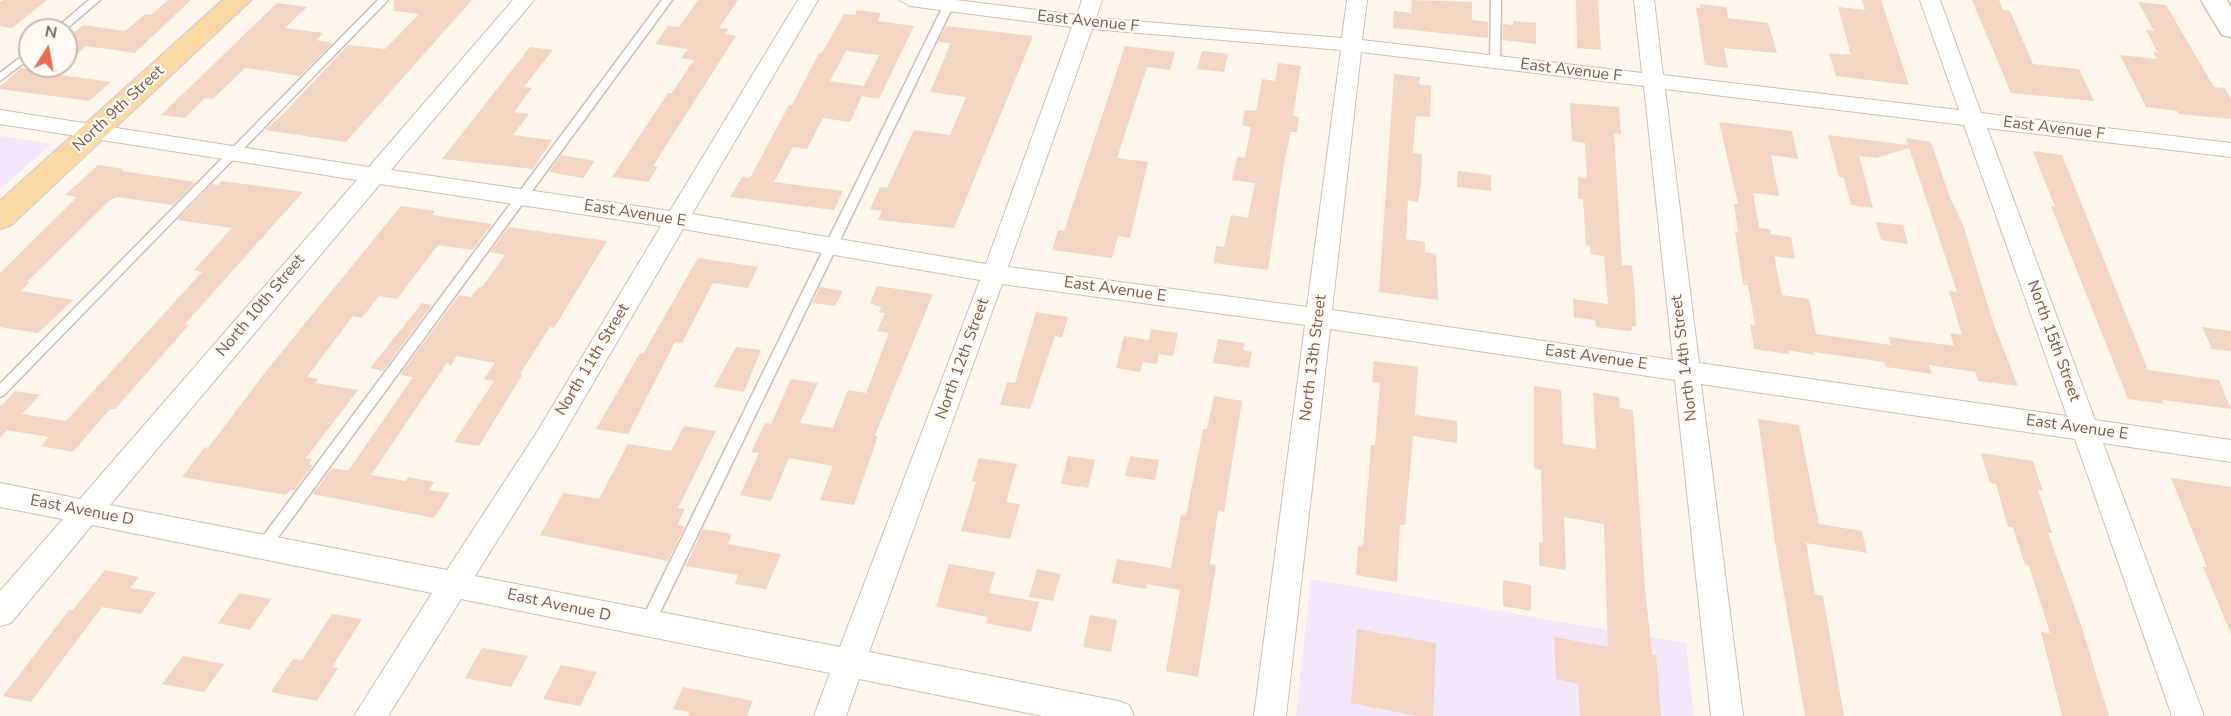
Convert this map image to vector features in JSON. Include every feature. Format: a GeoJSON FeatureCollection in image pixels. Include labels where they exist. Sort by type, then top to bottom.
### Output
{"type":"FeatureCollection","features":[{"type":"Feature","properties":{"kind":"main road","name":"North 9th Street"},"geometry":{"type":"LineString","coordinates":[[0,218],[238,0]]}},
{"type":"Feature","properties":{"kind":"street","name":"North 10th Street"},"geometry":{"type":"LineString","coordinates":[[0,613],[372,175],[524,0]]}},
{"type":"Feature","properties":{"kind":"street","name":"North 11th Street"},"geometry":{"type":"LineString","coordinates":[[370,716],[546,440],[808,0]]}},
{"type":"Feature","properties":{"kind":"street","name":"East Avenue F"},"geometry":{"type":"LineString","coordinates":[[910,0],[1088,11],[1352,45],[2231,150]]}},
{"type":"Feature","properties":{"kind":"street","name":"North 13th Street"},"geometry":{"type":"LineString","coordinates":[[1270,716],[1357,0]]}},
{"type":"Feature","properties":{"kind":"street","name":"North 14th Street"},"geometry":{"type":"LineString","coordinates":[[1644,0],[1727,716]]}},
{"type":"Feature","properties":{"kind":"street","name":"North 15th Street"},"geometry":{"type":"LineString","coordinates":[[1930,0],[2188,716]]}},
{"type":"Feature","properties":{"kind":"street"},"geometry":{"type":"LineString","coordinates":[[2214,0],[2231,29]]}},
{"type":"Feature","properties":{"kind":"street","name":"North 12th Street"},"geometry":{"type":"LineString","coordinates":[[830,716],[1088,11]]}},
{"type":"Feature","properties":{"kind":"street","name":"East Avenue E"},"geometry":{"type":"LineString","coordinates":[[0,117],[676,220],[829,248],[994,273],[2231,451]]}},
{"type":"Feature","properties":{"kind":"street","name":"East Avenue D"},"geometry":{"type":"LineString","coordinates":[[0,495],[849,665],[1118,716]]}},
{"type":"Feature","properties":{"kind":"lane"},"geometry":{"type":"LineString","coordinates":[[73,18],[95,0]]}},
{"type":"Feature","properties":{"kind":"lane"},"geometry":{"type":"LineString","coordinates":[[0,392],[383,0]]}},
{"type":"Feature","properties":{"kind":"lane"},"geometry":{"type":"LineString","coordinates":[[263,547],[667,0]]}},
{"type":"Feature","properties":{"kind":"lane"},"geometry":{"type":"LineString","coordinates":[[1495,62],[1496,0]]}},
{"type":"Feature","properties":{"kind":"lane"},"geometry":{"type":"LineString","coordinates":[[647,624],[950,2]]}},
{"type":"Feature","properties":{"kind":"lane"},"geometry":{"type":"LineString","coordinates":[[0,78],[18,63]]}},
{"type":"Feature","properties":{"kind":"shaded area"},"geometry":{"type":"Polygon","coordinates":[[[0,136],[51,144],[0,190],[0,136]]]}},
{"type":"Feature","properties":{"kind":"shaded area"},"geometry":{"type":"Polygon","coordinates":[[[1311,579],[1686,643],[1694,716],[1296,716],[1311,579]]]}},
{"type":"Feature","properties":{"kind":"building"},"geometry":{"type":"Polygon","coordinates":[[[4,0],[47,0],[24,18],[18,18],[18,23],[12,28],[0,26],[0,2],[4,0]]]}},
{"type":"Feature","properties":{"kind":"building"},"geometry":{"type":"Polygon","coordinates":[[[168,0],[191,0],[135,53],[86,46],[78,53],[78,29],[83,25],[125,31],[145,14],[151,15],[168,0]]]}},
{"type":"Feature","properties":{"kind":"building"},"geometry":{"type":"Polygon","coordinates":[[[394,0],[472,0],[346,142],[265,130],[348,45],[385,49],[419,14],[394,11],[394,0]]]}},
{"type":"Feature","properties":{"kind":"building"},"geometry":{"type":"Polygon","coordinates":[[[698,0],[738,0],[719,28],[729,29],[725,34],[736,36],[653,166],[658,167],[648,182],[612,177],[668,93],[672,93],[694,60],[681,58],[688,49],[655,44],[668,26],[679,27],[698,0]]]}},
{"type":"Feature","properties":{"kind":"building"},"geometry":{"type":"Polygon","coordinates":[[[1412,0],[1472,2],[1472,20],[1488,22],[1488,38],[1393,28],[1394,11],[1411,13],[1412,0]]]}},
{"type":"Feature","properties":{"kind":"building"},"geometry":{"type":"Polygon","coordinates":[[[1576,0],[1598,0],[1601,50],[1577,48],[1576,0]]]}},
{"type":"Feature","properties":{"kind":"building"},"geometry":{"type":"Polygon","coordinates":[[[1862,0],[1881,0],[1909,85],[1836,76],[1829,53],[1851,55],[1838,7],[1865,10],[1862,0]]]}},
{"type":"Feature","properties":{"kind":"building"},"geometry":{"type":"Polygon","coordinates":[[[1972,0],[1999,0],[2003,10],[2010,11],[2033,64],[2079,69],[2094,101],[2011,93],[1972,0]]]}},
{"type":"Feature","properties":{"kind":"building"},"geometry":{"type":"Polygon","coordinates":[[[2138,2],[2166,5],[2214,87],[2225,88],[2231,99],[2231,119],[2179,114],[2177,111],[2146,107],[2120,55],[2157,59],[2153,52],[2158,53],[2146,30],[2154,31],[2138,2]]]}},
{"type":"Feature","properties":{"kind":"building"},"geometry":{"type":"Polygon","coordinates":[[[277,3],[307,7],[285,28],[323,33],[316,40],[333,43],[300,76],[245,68],[213,99],[205,98],[185,118],[161,115],[277,3]]]}},
{"type":"Feature","properties":{"kind":"building"},"geometry":{"type":"Polygon","coordinates":[[[1700,4],[1726,7],[1728,18],[1768,23],[1777,53],[1724,48],[1728,68],[1705,65],[1696,8],[1700,8],[1700,4]]]}},
{"type":"Feature","properties":{"kind":"building"},"geometry":{"type":"Polygon","coordinates":[[[857,10],[881,13],[877,21],[914,26],[879,99],[862,96],[850,122],[823,118],[807,149],[793,147],[774,182],[843,191],[834,210],[730,197],[742,177],[750,178],[789,105],[792,105],[819,53],[822,53],[844,14],[855,15],[857,10]],[[846,51],[830,81],[864,86],[879,55],[846,51]]]}},
{"type":"Feature","properties":{"kind":"building"},"geometry":{"type":"Polygon","coordinates":[[[1513,21],[1536,23],[1536,44],[1503,40],[1503,24],[1513,25],[1513,21]]]}},
{"type":"Feature","properties":{"kind":"building"},"geometry":{"type":"Polygon","coordinates":[[[946,26],[1033,36],[954,228],[878,220],[882,211],[870,209],[880,187],[887,188],[914,130],[950,135],[966,97],[930,92],[951,43],[938,42],[946,26]]]}},
{"type":"Feature","properties":{"kind":"building"},"geometry":{"type":"Polygon","coordinates":[[[1125,46],[1175,52],[1170,70],[1147,67],[1117,158],[1148,162],[1130,238],[1118,236],[1112,258],[1052,250],[1058,230],[1064,231],[1125,46]]]}},
{"type":"Feature","properties":{"kind":"building"},"geometry":{"type":"Polygon","coordinates":[[[530,47],[553,50],[524,87],[532,88],[514,112],[529,114],[513,135],[552,140],[533,169],[442,159],[530,47]]]}},
{"type":"Feature","properties":{"kind":"building"},"geometry":{"type":"Polygon","coordinates":[[[1202,51],[1228,54],[1224,72],[1197,69],[1202,51]]]}},
{"type":"Feature","properties":{"kind":"building"},"geometry":{"type":"Polygon","coordinates":[[[1278,63],[1301,66],[1293,116],[1299,117],[1297,132],[1291,132],[1285,158],[1268,270],[1214,263],[1216,246],[1224,247],[1231,215],[1248,218],[1255,183],[1232,180],[1237,157],[1245,158],[1251,127],[1242,125],[1245,110],[1256,111],[1262,79],[1275,81],[1278,63]]]}},
{"type":"Feature","properties":{"kind":"building"},"geometry":{"type":"Polygon","coordinates":[[[18,71],[18,78],[78,77],[111,82],[89,101],[0,89],[0,86],[18,71]]]}},
{"type":"Feature","properties":{"kind":"building"},"geometry":{"type":"Polygon","coordinates":[[[1394,74],[1420,77],[1419,84],[1431,86],[1430,117],[1416,116],[1413,153],[1422,154],[1421,184],[1418,202],[1408,200],[1406,239],[1425,242],[1425,252],[1436,254],[1438,300],[1379,292],[1394,74]]]}},
{"type":"Feature","properties":{"kind":"building"},"geometry":{"type":"Polygon","coordinates":[[[1570,103],[1619,107],[1621,134],[1614,133],[1622,265],[1632,266],[1635,297],[1636,326],[1632,326],[1632,330],[1629,331],[1596,327],[1595,320],[1574,317],[1573,299],[1608,304],[1604,256],[1591,254],[1590,246],[1586,245],[1583,199],[1578,199],[1578,177],[1587,179],[1585,143],[1572,141],[1570,103]]]}},
{"type":"Feature","properties":{"kind":"building"},"geometry":{"type":"Polygon","coordinates":[[[1719,122],[1792,131],[1798,159],[1771,155],[1779,196],[1753,193],[1759,228],[1770,229],[1771,234],[1791,237],[1795,259],[1774,256],[1782,295],[1809,299],[1816,334],[1891,345],[1889,337],[1954,346],[1950,333],[1962,335],[1949,291],[1957,292],[1909,148],[1876,158],[1859,156],[1873,208],[1851,205],[1844,178],[1839,177],[1828,135],[1908,145],[1906,138],[1931,142],[1949,195],[1963,225],[1994,325],[2018,386],[1978,381],[1975,372],[1929,365],[1932,374],[1886,367],[1884,362],[1814,352],[1815,355],[1788,350],[1789,354],[1754,349],[1750,324],[1755,325],[1748,285],[1743,285],[1735,232],[1738,232],[1734,204],[1738,204],[1719,122]]]}},
{"type":"Feature","properties":{"kind":"building"},"geometry":{"type":"Polygon","coordinates":[[[2033,151],[2062,155],[2148,370],[2219,380],[2231,409],[2162,400],[2164,404],[2128,399],[2051,206],[2055,207],[2033,151]]]}},
{"type":"Feature","properties":{"kind":"building"},"geometry":{"type":"Polygon","coordinates":[[[561,155],[595,161],[583,178],[549,172],[561,155]]]}},
{"type":"Feature","properties":{"kind":"building"},"geometry":{"type":"Polygon","coordinates":[[[98,165],[124,169],[122,171],[196,182],[173,205],[117,197],[110,200],[27,282],[30,282],[21,291],[73,300],[38,333],[0,327],[0,273],[77,197],[65,195],[98,165]]]}},
{"type":"Feature","properties":{"kind":"building"},"geometry":{"type":"Polygon","coordinates":[[[1458,171],[1491,175],[1491,191],[1457,187],[1458,171]]]}},
{"type":"Feature","properties":{"kind":"building"},"geometry":{"type":"Polygon","coordinates":[[[222,181],[303,192],[185,324],[189,325],[115,409],[110,409],[73,452],[41,446],[49,437],[7,430],[0,438],[0,407],[15,391],[40,395],[22,414],[66,421],[202,272],[194,270],[232,228],[177,220],[212,184],[218,185],[222,181]]]}},
{"type":"Feature","properties":{"kind":"building"},"geometry":{"type":"Polygon","coordinates":[[[401,206],[435,211],[432,215],[492,224],[473,250],[438,245],[397,299],[379,296],[362,318],[353,316],[307,377],[318,379],[315,383],[358,390],[306,458],[312,459],[309,464],[313,465],[294,490],[290,490],[286,495],[182,477],[205,447],[208,448],[267,370],[401,206]]]}},
{"type":"Feature","properties":{"kind":"building"},"geometry":{"type":"Polygon","coordinates":[[[1876,222],[1903,225],[1908,244],[1881,240],[1876,222]]]}},
{"type":"Feature","properties":{"kind":"building"},"geometry":{"type":"Polygon","coordinates":[[[509,227],[607,241],[554,328],[550,327],[520,374],[522,375],[479,446],[454,442],[494,381],[484,379],[495,363],[457,356],[451,366],[447,363],[371,475],[405,481],[408,477],[434,482],[429,490],[450,493],[434,518],[313,494],[332,468],[348,471],[413,377],[400,375],[459,295],[471,297],[479,287],[482,287],[505,255],[490,252],[509,227]]]}},
{"type":"Feature","properties":{"kind":"building"},"geometry":{"type":"Polygon","coordinates":[[[698,258],[758,267],[748,288],[713,283],[682,343],[675,342],[628,434],[596,429],[640,353],[643,354],[698,258]]]}},
{"type":"Feature","properties":{"kind":"building"},"geometry":{"type":"Polygon","coordinates":[[[877,286],[933,294],[875,435],[878,436],[854,505],[820,500],[833,466],[789,458],[771,501],[740,495],[759,453],[751,452],[765,423],[771,424],[791,379],[818,383],[800,423],[833,428],[848,390],[866,393],[889,333],[877,331],[885,313],[879,312],[881,307],[870,303],[877,286]]]}},
{"type":"Feature","properties":{"kind":"building"},"geometry":{"type":"Polygon","coordinates":[[[820,287],[843,291],[835,306],[813,303],[820,287]]]}},
{"type":"Feature","properties":{"kind":"building"},"geometry":{"type":"Polygon","coordinates":[[[422,303],[432,305],[383,371],[370,368],[422,303]]]}},
{"type":"Feature","properties":{"kind":"building"},"geometry":{"type":"Polygon","coordinates":[[[1036,312],[1068,317],[1062,338],[1055,336],[1030,409],[1000,405],[1007,382],[1015,383],[1036,312]]]}},
{"type":"Feature","properties":{"kind":"building"},"geometry":{"type":"Polygon","coordinates":[[[2202,327],[2231,331],[2231,351],[2212,349],[2202,327]]]}},
{"type":"Feature","properties":{"kind":"building"},"geometry":{"type":"Polygon","coordinates":[[[1151,329],[1178,333],[1173,356],[1159,354],[1157,364],[1143,362],[1140,372],[1116,368],[1124,336],[1149,340],[1151,329]]]}},
{"type":"Feature","properties":{"kind":"building"},"geometry":{"type":"Polygon","coordinates":[[[1218,339],[1245,343],[1243,350],[1252,352],[1249,368],[1213,363],[1218,339]]]}},
{"type":"Feature","properties":{"kind":"building"},"geometry":{"type":"Polygon","coordinates":[[[736,347],[761,350],[744,392],[714,387],[736,347]]]}},
{"type":"Feature","properties":{"kind":"building"},"geometry":{"type":"Polygon","coordinates":[[[1374,361],[1418,367],[1415,415],[1457,421],[1457,443],[1413,436],[1405,525],[1400,525],[1397,582],[1356,575],[1358,546],[1363,547],[1371,445],[1375,445],[1380,383],[1372,382],[1374,361]]]}},
{"type":"Feature","properties":{"kind":"building"},"geometry":{"type":"Polygon","coordinates":[[[1534,386],[1561,390],[1563,444],[1596,449],[1593,393],[1619,397],[1620,408],[1633,410],[1645,588],[1652,654],[1656,655],[1661,716],[1580,716],[1578,684],[1556,679],[1554,637],[1608,647],[1604,524],[1564,517],[1566,570],[1539,566],[1539,542],[1543,543],[1541,470],[1534,468],[1534,386]]]}},
{"type":"Feature","properties":{"kind":"building"},"geometry":{"type":"Polygon","coordinates":[[[1214,396],[1242,401],[1224,512],[1218,511],[1210,564],[1216,565],[1198,677],[1166,671],[1180,590],[1147,584],[1146,589],[1112,583],[1117,559],[1171,568],[1181,515],[1186,516],[1203,429],[1207,429],[1214,396]]]}},
{"type":"Feature","properties":{"kind":"building"},"geometry":{"type":"Polygon","coordinates":[[[1758,419],[1799,425],[1819,524],[1862,531],[1867,553],[1806,543],[1815,594],[1823,596],[1844,716],[1805,716],[1775,542],[1758,419]]]}},
{"type":"Feature","properties":{"kind":"building"},"geometry":{"type":"Polygon","coordinates":[[[684,426],[716,431],[678,508],[685,509],[677,525],[685,526],[668,561],[540,535],[563,493],[599,499],[628,444],[671,451],[684,426]]]}},
{"type":"Feature","properties":{"kind":"building"},"geometry":{"type":"Polygon","coordinates":[[[1981,453],[2033,461],[2043,491],[2038,490],[2052,533],[2048,533],[2081,625],[2109,716],[2062,716],[2041,632],[2050,633],[2029,566],[2025,565],[2013,527],[2008,527],[1996,484],[1990,483],[1981,453]]]}},
{"type":"Feature","properties":{"kind":"building"},"geometry":{"type":"Polygon","coordinates":[[[1068,456],[1095,460],[1088,488],[1061,484],[1068,456]]]}},
{"type":"Feature","properties":{"kind":"building"},"geometry":{"type":"Polygon","coordinates":[[[1130,456],[1159,460],[1155,480],[1125,476],[1130,456]]]}},
{"type":"Feature","properties":{"kind":"building"},"geometry":{"type":"Polygon","coordinates":[[[979,458],[1017,464],[1006,502],[1020,504],[1010,539],[961,531],[976,482],[972,481],[979,458]]]}},
{"type":"Feature","properties":{"kind":"building"},"geometry":{"type":"Polygon","coordinates":[[[2171,478],[2231,487],[2231,634],[2203,567],[2207,567],[2171,478]]]}},
{"type":"Feature","properties":{"kind":"building"},"geometry":{"type":"Polygon","coordinates":[[[703,529],[732,534],[728,544],[781,554],[766,589],[735,584],[738,575],[686,566],[703,529]]]}},
{"type":"Feature","properties":{"kind":"building"},"geometry":{"type":"Polygon","coordinates":[[[949,564],[995,572],[989,593],[1039,602],[1031,632],[986,623],[988,617],[936,607],[949,564]]]}},
{"type":"Feature","properties":{"kind":"building"},"geometry":{"type":"Polygon","coordinates":[[[1037,569],[1061,574],[1053,601],[1029,597],[1037,569]]]}},
{"type":"Feature","properties":{"kind":"building"},"geometry":{"type":"Polygon","coordinates":[[[105,570],[139,577],[130,588],[156,592],[141,614],[102,607],[31,702],[3,696],[69,610],[73,610],[105,570]]]}},
{"type":"Feature","properties":{"kind":"building"},"geometry":{"type":"Polygon","coordinates":[[[1503,580],[1531,585],[1531,611],[1503,606],[1503,580]]]}},
{"type":"Feature","properties":{"kind":"building"},"geometry":{"type":"Polygon","coordinates":[[[239,593],[271,599],[250,630],[218,623],[239,593]]]}},
{"type":"Feature","properties":{"kind":"building"},"geometry":{"type":"Polygon","coordinates":[[[332,614],[362,619],[332,667],[338,668],[317,701],[271,692],[293,659],[302,660],[332,614]]]}},
{"type":"Feature","properties":{"kind":"building"},"geometry":{"type":"Polygon","coordinates":[[[1090,615],[1117,620],[1111,652],[1083,647],[1090,615]]]}},
{"type":"Feature","properties":{"kind":"building"},"geometry":{"type":"Polygon","coordinates":[[[1357,629],[1436,643],[1433,716],[1417,716],[1351,703],[1357,629]]]}},
{"type":"Feature","properties":{"kind":"building"},"geometry":{"type":"Polygon","coordinates":[[[482,648],[528,656],[511,687],[465,678],[482,648]]]}},
{"type":"Feature","properties":{"kind":"building"},"geometry":{"type":"Polygon","coordinates":[[[183,656],[224,664],[204,692],[162,684],[183,656]]]}},
{"type":"Feature","properties":{"kind":"building"},"geometry":{"type":"Polygon","coordinates":[[[561,665],[597,672],[580,706],[543,699],[561,665]]]}},
{"type":"Feature","properties":{"kind":"building"},"geometry":{"type":"Polygon","coordinates":[[[683,687],[753,701],[747,716],[688,716],[689,712],[673,709],[683,687]]]}}]}
